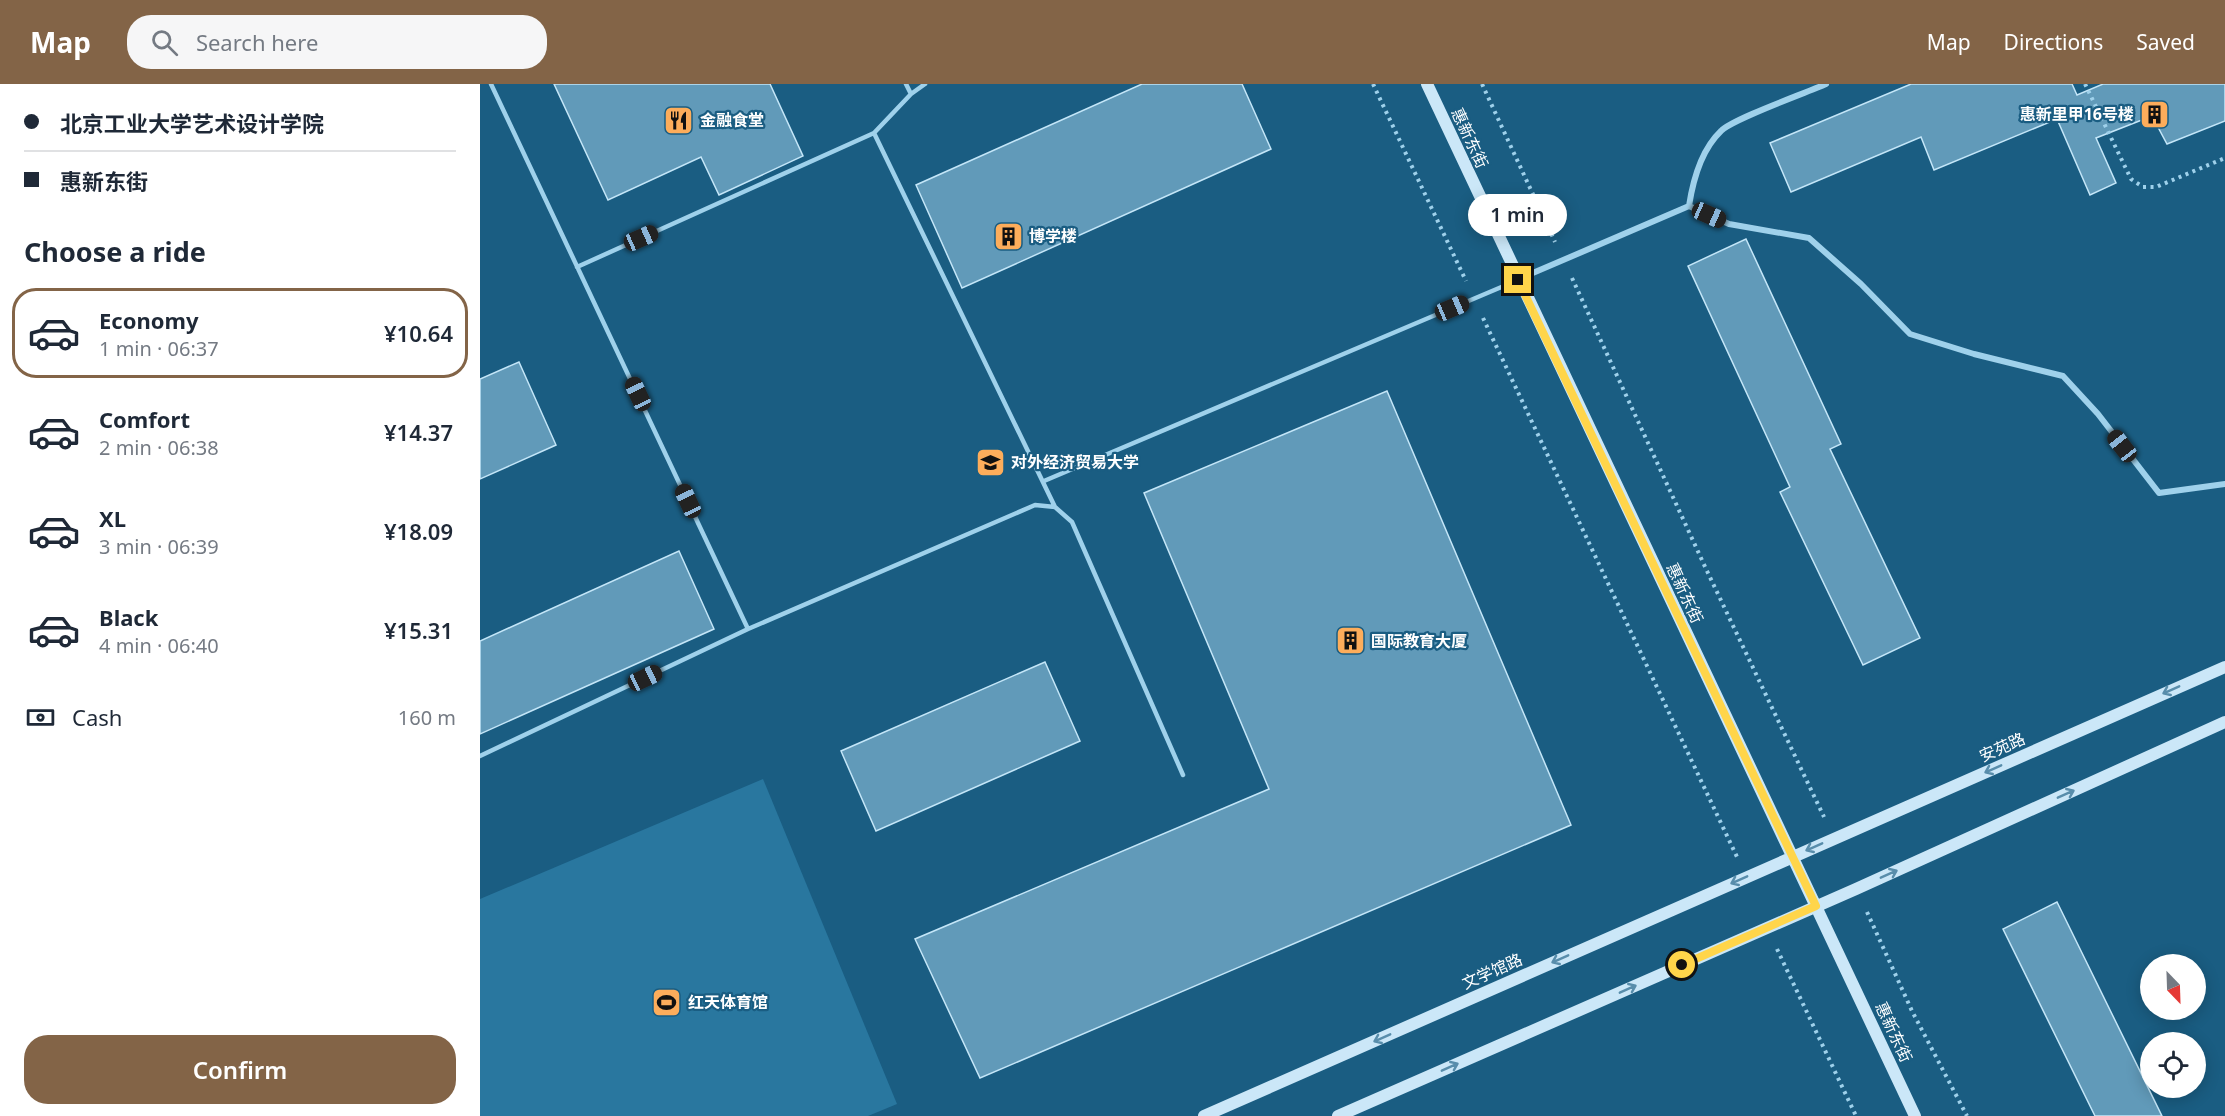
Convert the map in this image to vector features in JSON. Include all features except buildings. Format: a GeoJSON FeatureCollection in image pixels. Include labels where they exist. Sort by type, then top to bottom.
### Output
{"type":"FeatureCollection","features":[{"type":"Feature","properties":{"kind":"main road","name":"惠新东街"},"geometry":{"type":"LineString","coordinates":[[1428,84],[1518,280],[1915,1116]]}},
{"type":"Feature","properties":{"kind":"main road","name":"安苑路"},"geometry":{"type":"LineString","coordinates":[[1792,857],[2225,667]]}},
{"type":"Feature","properties":{"kind":"main road"},"geometry":{"type":"LineString","coordinates":[[1338,1116],[1857,889],[2225,722]]}},
{"type":"Feature","properties":{"kind":"main road","name":"文学馆路"},"geometry":{"type":"LineString","coordinates":[[1204,1116],[1792,857]]}},
{"type":"Feature","properties":{"kind":"street"},"geometry":{"type":"LineString","coordinates":[[1689,206],[1693,184],[1709,146],[1722,129],[1826,84]]}},
{"type":"Feature","properties":{"kind":"street"},"geometry":{"type":"LineString","coordinates":[[1518,280],[1689,206],[1729,224],[1809,238],[1861,284],[1910,334],[2063,376],[2098,414],[2159,493],[2225,484]]}},
{"type":"Feature","properties":{"kind":"lane"},"geometry":{"type":"LineString","coordinates":[[491,84],[748,629]]}},
{"type":"Feature","properties":{"kind":"lane"},"geometry":{"type":"LineString","coordinates":[[906,84],[911,94]]}},
{"type":"Feature","properties":{"kind":"lane"},"geometry":{"type":"LineString","coordinates":[[577,267],[874,133],[911,94],[925,84]]}},
{"type":"Feature","properties":{"kind":"lane"},"geometry":{"type":"LineString","coordinates":[[874,133],[1055,507],[1072,522],[1183,775]]}},
{"type":"Feature","properties":{"kind":"lane"},"geometry":{"type":"LineString","coordinates":[[1044,481],[1518,280]]}},
{"type":"Feature","properties":{"kind":"lane"},"geometry":{"type":"LineString","coordinates":[[480,756],[748,629],[1035,505],[1055,507]]}},
{"type":"Feature","properties":{"kind":"path"},"geometry":{"type":"LineString","coordinates":[[1373,84],[1746,877]]}},
{"type":"Feature","properties":{"kind":"path"},"geometry":{"type":"LineString","coordinates":[[1482,84],[1707,571],[1834,838]]}},
{"type":"Feature","properties":{"kind":"path"},"geometry":{"type":"LineString","coordinates":[[2085,84],[2131,179],[2143,188],[2156,187],[2225,158]]}},
{"type":"Feature","properties":{"kind":"path"},"geometry":{"type":"LineString","coordinates":[[1857,889],[1912,1011],[1967,1116]]}},
{"type":"Feature","properties":{"kind":"path"},"geometry":{"type":"LineString","coordinates":[[1767,927],[1856,1116]]}},
{"type":"Feature","properties":{"kind":"shaded area","name":"红天体育馆"},"geometry":{"type":"Polygon","coordinates":[[[763,779],[897,1104],[868,1116],[480,1116],[480,899],[763,779]]]}},
{"type":"Feature","properties":{"kind":"place","name":"惠新里甲16号楼"},"geometry":{"type":"Point","coordinates":[2155,114]}},
{"type":"Feature","properties":{"kind":"place","name":"金融食堂"},"geometry":{"type":"Point","coordinates":[679,120]}},
{"type":"Feature","properties":{"kind":"place","name":"博学楼"},"geometry":{"type":"Point","coordinates":[1008,236]}},
{"type":"Feature","properties":{"kind":"place","name":"对外经济贸易大学"},"geometry":{"type":"Point","coordinates":[990,462]}},
{"type":"Feature","properties":{"kind":"place","name":"国际教育大厦"},"geometry":{"type":"Point","coordinates":[1350,641]}},
{"type":"Feature","properties":{"kind":"place","name":"红天体育馆"},"geometry":{"type":"Point","coordinates":[667,1002]}},
{"type":"Feature","properties":{"kind":"route"},"geometry":{"type":"LineString","coordinates":[[1518,280],[1816,906],[1682,965]]}}]}
